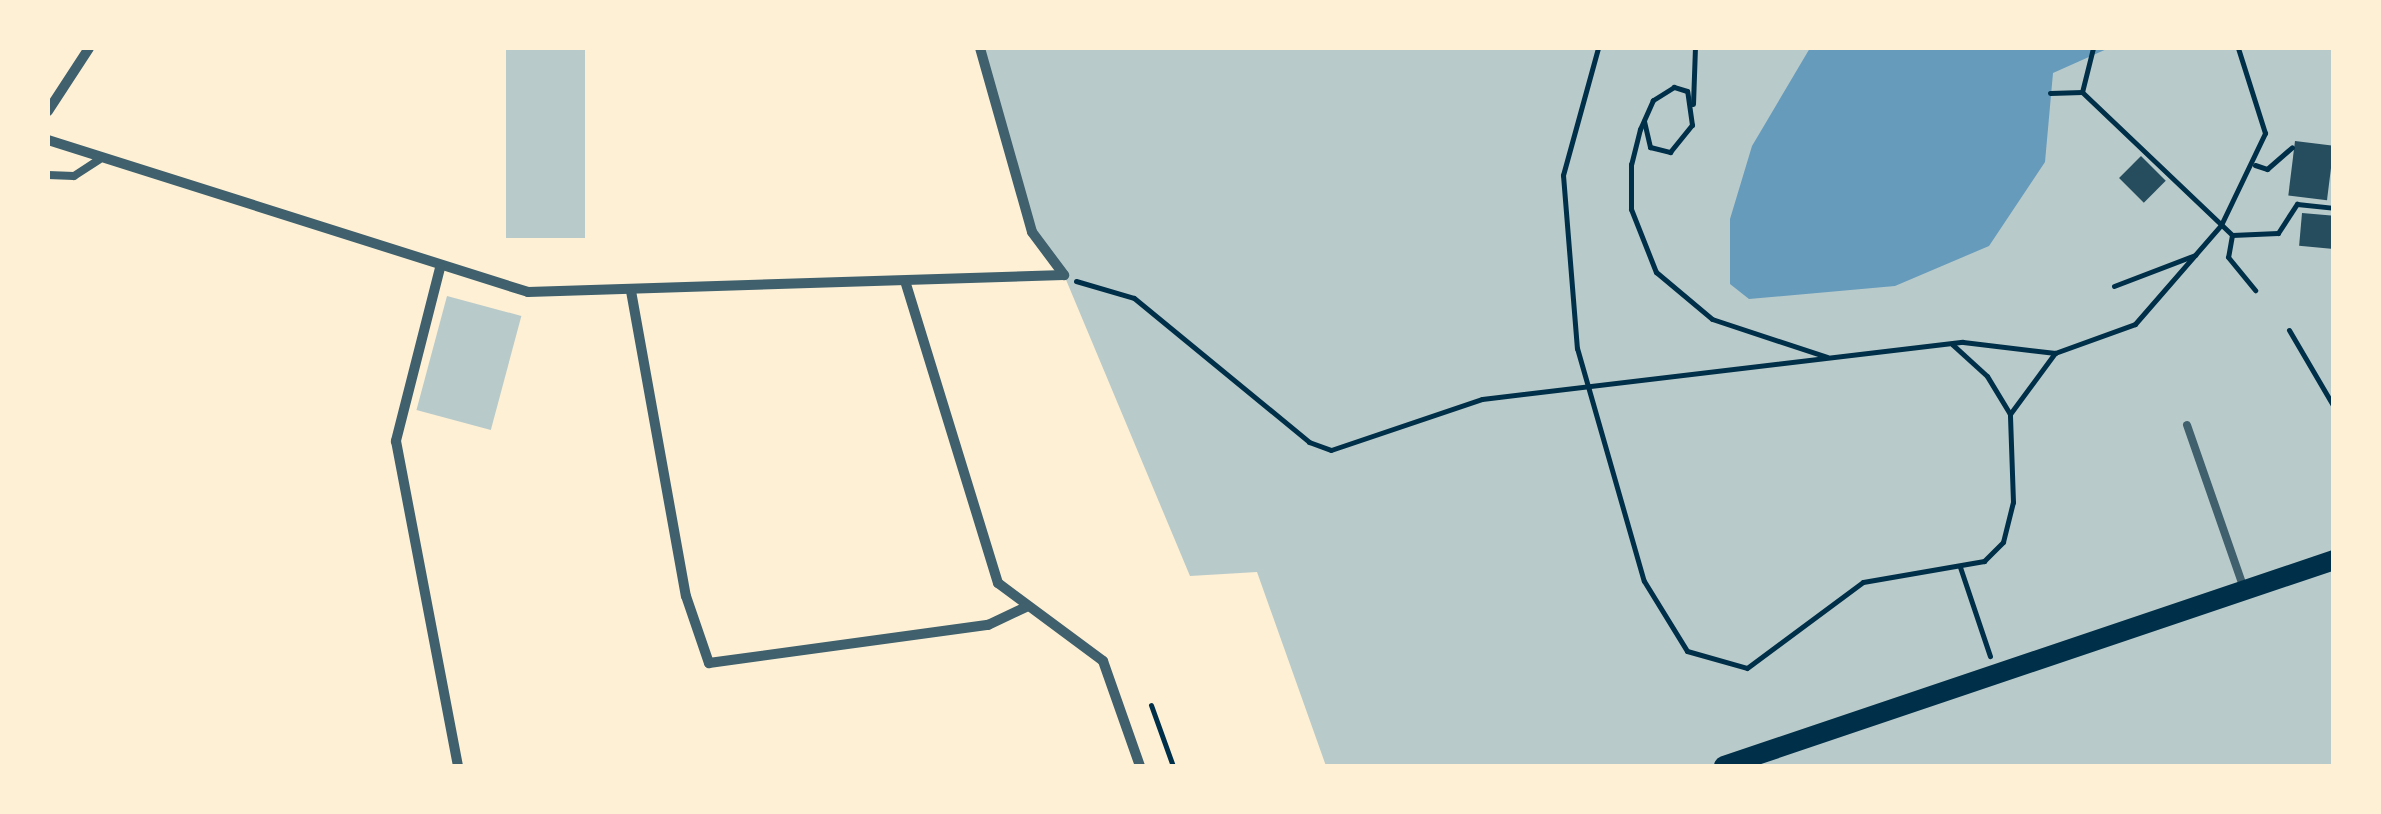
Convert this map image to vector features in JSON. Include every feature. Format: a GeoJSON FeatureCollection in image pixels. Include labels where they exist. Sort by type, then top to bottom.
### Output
{"type":"FeatureCollection","features":[{"type":"Feature","properties":{"kind":"main road"},"geometry":{"type":"LineString","coordinates":[[1724,766],[2334,560]]}},
{"type":"Feature","properties":{"kind":"street"},"geometry":{"type":"LineString","coordinates":[[48,111],[89,48]]}},
{"type":"Feature","properties":{"kind":"street"},"geometry":{"type":"LineString","coordinates":[[980,48],[1032,232],[1064,274]]}},
{"type":"Feature","properties":{"kind":"street"},"geometry":{"type":"LineString","coordinates":[[48,140],[440,268],[528,292],[906,284],[1064,274]]}},
{"type":"Feature","properties":{"kind":"street"},"geometry":{"type":"LineString","coordinates":[[440,268],[396,441],[458,766]]}},
{"type":"Feature","properties":{"kind":"street"},"geometry":{"type":"LineString","coordinates":[[906,284],[998,583],[1103,661],[1140,766]]}},
{"type":"Feature","properties":{"kind":"street"},"geometry":{"type":"LineString","coordinates":[[631,291],[686,596],[709,663],[988,626],[1028,606]]}},
{"type":"Feature","properties":{"kind":"lane"},"geometry":{"type":"LineString","coordinates":[[48,175],[74,176],[100,160]]}},
{"type":"Feature","properties":{"kind":"lane"},"geometry":{"type":"LineString","coordinates":[[2187,426],[2244,589]]}},
{"type":"Feature","properties":{"kind":"path"},"geometry":{"type":"LineString","coordinates":[[1598,48],[1563,175],[1577,348],[1644,581],[1687,651],[1748,668],[1863,582],[1960,567],[2003,542],[2013,502],[2010,414],[1987,376],[1952,343]]}},
{"type":"Feature","properties":{"kind":"path"},"geometry":{"type":"LineString","coordinates":[[1644,121],[1650,147],[1670,152],[1684,141],[1693,104],[1695,48]]}},
{"type":"Feature","properties":{"kind":"path"},"geometry":{"type":"LineString","coordinates":[[1064,274],[1101,295],[1134,298],[1309,442],[1331,450],[1482,399],[1952,343],[2055,353],[2135,324],[2221,225],[2256,165],[2265,133],[2238,48]]}},
{"type":"Feature","properties":{"kind":"path"},"geometry":{"type":"LineString","coordinates":[[2082,92],[2094,50]]}},
{"type":"Feature","properties":{"kind":"path"},"geometry":{"type":"LineString","coordinates":[[1693,104],[1674,87],[1644,121],[1631,209],[1656,272],[1712,319],[1830,358]]}},
{"type":"Feature","properties":{"kind":"path"},"geometry":{"type":"LineString","coordinates":[[2050,93],[2082,92],[2232,236],[2278,233],[2296,204],[2334,208]]}},
{"type":"Feature","properties":{"kind":"path"},"geometry":{"type":"LineString","coordinates":[[2256,165],[2266,169],[2292,147]]}},
{"type":"Feature","properties":{"kind":"path"},"geometry":{"type":"LineString","coordinates":[[2232,236],[2228,257],[2256,290]]}},
{"type":"Feature","properties":{"kind":"path"},"geometry":{"type":"LineString","coordinates":[[2114,286],[2198,254]]}},
{"type":"Feature","properties":{"kind":"path"},"geometry":{"type":"LineString","coordinates":[[2289,330],[2334,407]]}},
{"type":"Feature","properties":{"kind":"path"},"geometry":{"type":"LineString","coordinates":[[2010,414],[2055,353]]}},
{"type":"Feature","properties":{"kind":"path"},"geometry":{"type":"LineString","coordinates":[[1960,567],[1996,674]]}},
{"type":"Feature","properties":{"kind":"path"},"geometry":{"type":"LineString","coordinates":[[1152,705],[1172,766]]}},
{"type":"Feature","properties":{"kind":"shaded area"},"geometry":{"type":"Polygon","coordinates":[[[506,48],[585,48],[585,238],[506,238],[506,48]]]}},
{"type":"Feature","properties":{"kind":"shaded area"},"geometry":{"type":"Polygon","coordinates":[[[980,48],[2333,48],[2333,766],[1326,766],[1257,572],[1190,576],[1064,275],[1032,232],[980,48]]]}},
{"type":"Feature","properties":{"kind":"shaded area"},"geometry":{"type":"Polygon","coordinates":[[[447,296],[521,316],[491,430],[416,410],[447,296]]]}},
{"type":"Feature","properties":{"kind":"water"},"geometry":{"type":"Polygon","coordinates":[[[1810,48],[2109,48],[2053,73],[2045,162],[1989,246],[1895,286],[1749,299],[1730,284],[1730,219],[1752,146],[1810,48]]]}},
{"type":"Feature","properties":{"kind":"building"},"geometry":{"type":"Polygon","coordinates":[[[2295,141],[2334,146],[2327,200],[2288,196],[2295,141]]]}},
{"type":"Feature","properties":{"kind":"building"},"geometry":{"type":"Polygon","coordinates":[[[2141,156],[2166,181],[2144,203],[2119,178],[2141,156]]]}},
{"type":"Feature","properties":{"kind":"building"},"geometry":{"type":"Polygon","coordinates":[[[2302,213],[2334,216],[2331,249],[2299,246],[2302,213]]]}}]}
